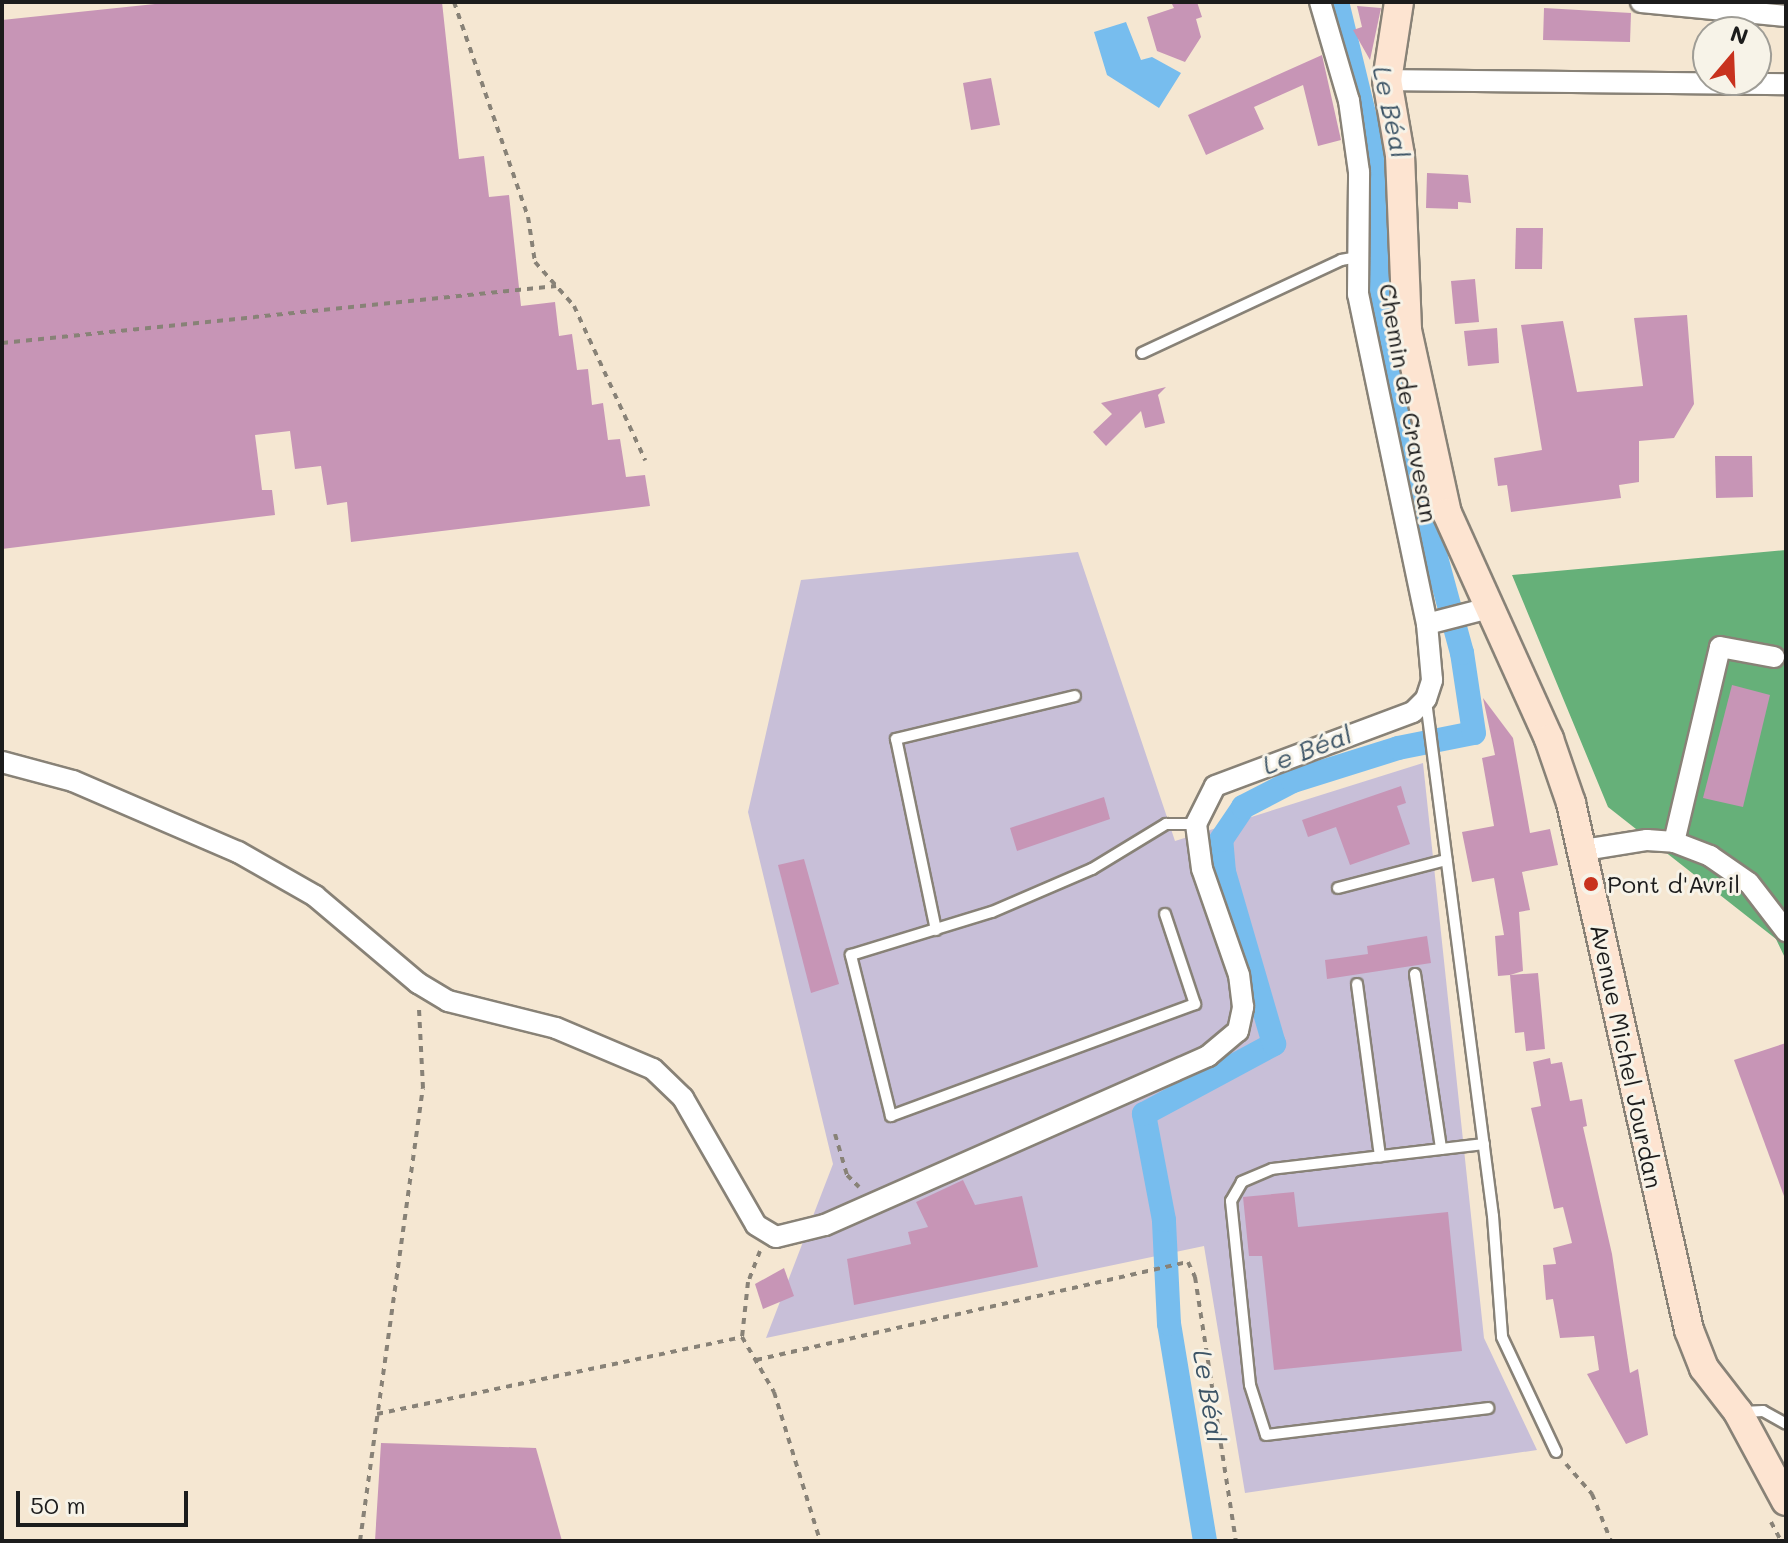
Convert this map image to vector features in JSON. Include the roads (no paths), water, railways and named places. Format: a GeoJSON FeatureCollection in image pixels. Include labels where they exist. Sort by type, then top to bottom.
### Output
{"type":"FeatureCollection","features":[{"type":"Feature","properties":{"kind":"main road","name":"Avenue Michel Jourdan"},"geometry":{"type":"LineString","coordinates":[[1399,2],[1387,80],[1400,155],[1407,330],[1447,513],[1477,611],[1549,739],[1584,850],[1677,1289],[1704,1368],[1738,1412],[1781,1498]]}},
{"type":"Feature","properties":{"kind":"street","name":"Chemin de Cravesan"},"geometry":{"type":"LineString","coordinates":[[1320,2],[1349,101],[1359,172],[1361,256],[1358,294],[1432,621],[1432,680],[1426,699]]}},
{"type":"Feature","properties":{"kind":"street"},"geometry":{"type":"LineString","coordinates":[[1641,2],[1786,16]]}},
{"type":"Feature","properties":{"kind":"street"},"geometry":{"type":"LineString","coordinates":[[1387,80],[1786,84]]}},
{"type":"Feature","properties":{"kind":"street"},"geometry":{"type":"LineString","coordinates":[[1432,621],[1477,611]]}},
{"type":"Feature","properties":{"kind":"street"},"geometry":{"type":"LineString","coordinates":[[1674,842],[1720,647],[1774,657]]}},
{"type":"Feature","properties":{"kind":"street"},"geometry":{"type":"LineString","coordinates":[[2,762],[73,781],[238,852],[315,896],[418,983],[448,1001],[556,1028],[653,1069],[683,1098],[746,1211],[767,1234],[785,1237],[825,1225],[872,1201],[1208,1056],[1238,1031],[1243,1007],[1239,975],[1202,869],[1196,824],[1215,786],[1385,724],[1413,712],[1426,699]]}},
{"type":"Feature","properties":{"kind":"street"},"geometry":{"type":"LineString","coordinates":[[1584,850],[1674,842],[1710,856],[1749,883],[1786,931]]}},
{"type":"Feature","properties":{"kind":"lane"},"geometry":{"type":"LineString","coordinates":[[1142,353],[1341,260],[1361,256]]}},
{"type":"Feature","properties":{"kind":"lane"},"geometry":{"type":"LineString","coordinates":[[936,930],[896,739],[1075,696]]}},
{"type":"Feature","properties":{"kind":"lane"},"geometry":{"type":"LineString","coordinates":[[1426,699],[1437,760],[1446,860],[1484,1144],[1502,1337],[1556,1452]]}},
{"type":"Feature","properties":{"kind":"lane"},"geometry":{"type":"LineString","coordinates":[[1165,914],[1195,1004],[891,1116],[851,955],[936,930],[1092,869],[1166,824],[1196,824]]}},
{"type":"Feature","properties":{"kind":"lane"},"geometry":{"type":"LineString","coordinates":[[1338,888],[1446,860]]}},
{"type":"Feature","properties":{"kind":"lane"},"geometry":{"type":"LineString","coordinates":[[1415,974],[1441,1149]]}},
{"type":"Feature","properties":{"kind":"lane"},"geometry":{"type":"LineString","coordinates":[[1357,984],[1380,1156]]}},
{"type":"Feature","properties":{"kind":"lane"},"geometry":{"type":"LineString","coordinates":[[1484,1144],[1272,1169],[1242,1182],[1231,1201],[1250,1385],[1266,1435],[1488,1408]]}},
{"type":"Feature","properties":{"kind":"lane"},"geometry":{"type":"LineString","coordinates":[[1738,1412],[1763,1411],[1786,1424]]}},
{"type":"Feature","properties":{"kind":"water"},"geometry":{"type":"Polygon","coordinates":[[[1126,22],[1141,60],[1152,57],[1181,73],[1159,108],[1107,75],[1094,32],[1126,22]]]}},
{"type":"Feature","properties":{"kind":"waterway","name":"Le Béal"},"geometry":{"type":"LineString","coordinates":[[1205,1541],[1169,1324],[1164,1220],[1144,1114],[1274,1044],[1224,872],[1221,840],[1243,807],[1293,781],[1398,748],[1474,733],[1462,653],[1407,450],[1378,315],[1376,163],[1337,2]]}},
{"type":"Feature","properties":{"kind":"place","name":"Pont d'Avril"},"geometry":{"type":"Point","coordinates":[1591,884]}}]}
